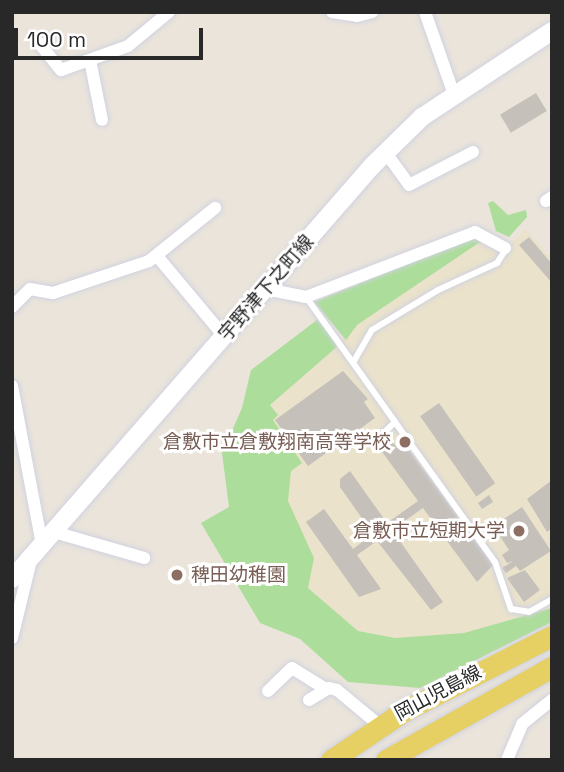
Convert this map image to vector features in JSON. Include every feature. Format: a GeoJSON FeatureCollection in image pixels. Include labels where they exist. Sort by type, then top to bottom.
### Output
{"type":"FeatureCollection","features":[{"type":"Feature","properties":{"kind":"main road","name":"宇野津下之町線"},"geometry":{"type":"LineString","coordinates":[[12,579],[386,153],[454,95],[552,31]]}},
{"type":"Feature","properties":{"kind":"main road","name":"岡山児島線"},"geometry":{"type":"LineString","coordinates":[[331,760],[379,726],[552,636]]}},
{"type":"Feature","properties":{"kind":"main road","name":"岡山児島線"},"geometry":{"type":"LineString","coordinates":[[386,760],[552,667]]}},
{"type":"Feature","properties":{"kind":"street"},"geometry":{"type":"LineString","coordinates":[[39,43],[61,71],[128,46],[169,12]]}},
{"type":"Feature","properties":{"kind":"street"},"geometry":{"type":"LineString","coordinates":[[332,12],[357,16],[372,12]]}},
{"type":"Feature","properties":{"kind":"street"},"geometry":{"type":"LineString","coordinates":[[425,12],[454,95]]}},
{"type":"Feature","properties":{"kind":"street"},"geometry":{"type":"LineString","coordinates":[[90,60],[102,120]]}},
{"type":"Feature","properties":{"kind":"street"},"geometry":{"type":"LineString","coordinates":[[386,153],[410,185],[474,152]]}},
{"type":"Feature","properties":{"kind":"street"},"geometry":{"type":"LineString","coordinates":[[12,307],[30,289],[53,293],[156,256],[215,208]]}},
{"type":"Feature","properties":{"kind":"street"},"geometry":{"type":"LineString","coordinates":[[265,289],[306,297],[467,234],[489,235],[505,248]]}},
{"type":"Feature","properties":{"kind":"street"},"geometry":{"type":"LineString","coordinates":[[156,256],[224,336]]}},
{"type":"Feature","properties":{"kind":"street"},"geometry":{"type":"LineString","coordinates":[[12,386],[43,544],[12,638]]}},
{"type":"Feature","properties":{"kind":"street"},"geometry":{"type":"LineString","coordinates":[[43,544],[144,558]]}},
{"type":"Feature","properties":{"kind":"street"},"geometry":{"type":"LineString","coordinates":[[268,691],[292,668],[325,689],[349,696],[379,726]]}},
{"type":"Feature","properties":{"kind":"street"},"geometry":{"type":"LineString","coordinates":[[309,699],[325,689]]}},
{"type":"Feature","properties":{"kind":"street"},"geometry":{"type":"LineString","coordinates":[[507,760],[522,724],[552,700]]}},
{"type":"Feature","properties":{"kind":"lane"},"geometry":{"type":"LineString","coordinates":[[354,361],[372,330],[438,290],[497,263],[509,252],[505,248]]}},
{"type":"Feature","properties":{"kind":"lane"},"geometry":{"type":"LineString","coordinates":[[306,297],[495,562],[511,609],[529,612],[552,599]]}},
{"type":"Feature","properties":{"kind":"lane"},"geometry":{"type":"LineString","coordinates":[[374,442],[395,422]]}},
{"type":"Feature","properties":{"kind":"shaded area","name":"倉敷市立倉敷翔南高等学校"},"geometry":{"type":"Polygon","coordinates":[[[525,229],[552,259],[552,608],[464,633],[395,638],[358,631],[308,588],[256,483],[270,406],[357,325],[483,240],[501,254],[525,229]]]}},
{"type":"Feature","properties":{"kind":"green space"},"geometry":{"type":"Polygon","coordinates":[[[493,201],[508,215],[526,210],[527,217],[509,237],[496,231],[488,203],[493,201]]]}},
{"type":"Feature","properties":{"kind":"green space"},"geometry":{"type":"Polygon","coordinates":[[[477,236],[483,240],[357,325],[346,340],[314,302],[477,236]]]}},
{"type":"Feature","properties":{"kind":"green space"},"geometry":{"type":"Polygon","coordinates":[[[317,320],[339,345],[270,405],[278,415],[273,420],[302,463],[291,471],[288,501],[314,558],[308,588],[358,631],[395,638],[464,633],[552,608],[552,622],[420,688],[348,682],[300,639],[260,623],[201,523],[229,507],[222,453],[242,408],[251,370],[317,320]]]}},
{"type":"Feature","properties":{"kind":"building"},"geometry":{"type":"Polygon","coordinates":[[[536,93],[547,111],[511,133],[500,115],[536,93]]]}},
{"type":"Feature","properties":{"kind":"building"},"geometry":{"type":"Polygon","coordinates":[[[529,237],[552,264],[552,283],[519,245],[529,237]]]}},
{"type":"Feature","properties":{"kind":"building"},"geometry":{"type":"Polygon","coordinates":[[[343,371],[368,399],[364,402],[375,418],[308,466],[275,420],[343,371]]]}},
{"type":"Feature","properties":{"kind":"building"},"geometry":{"type":"Polygon","coordinates":[[[439,403],[495,483],[476,496],[420,416],[439,403]]]}},
{"type":"Feature","properties":{"kind":"building"},"geometry":{"type":"Polygon","coordinates":[[[391,440],[397,448],[404,443],[493,565],[477,582],[423,508],[392,530],[443,602],[431,610],[377,541],[357,555],[381,589],[359,597],[306,522],[324,509],[353,549],[373,534],[340,487],[340,479],[350,471],[387,523],[418,501],[380,449],[391,440]]]}},
{"type":"Feature","properties":{"kind":"building"},"geometry":{"type":"Polygon","coordinates":[[[552,480],[552,528],[547,532],[527,499],[552,480]]]}},
{"type":"Feature","properties":{"kind":"building"},"geometry":{"type":"Polygon","coordinates":[[[489,495],[493,502],[482,509],[478,503],[489,495]]]}},
{"type":"Feature","properties":{"kind":"building"},"geometry":{"type":"Polygon","coordinates":[[[522,507],[551,551],[520,571],[516,566],[506,573],[502,568],[513,561],[507,563],[502,555],[509,550],[493,526],[522,507]]]}},
{"type":"Feature","properties":{"kind":"building"},"geometry":{"type":"Polygon","coordinates":[[[525,570],[540,590],[524,602],[507,578],[525,570]]]}},
{"type":"Feature","properties":{"kind":"place","name":"倉敷市立倉敷翔南高等学校"},"geometry":{"type":"Point","coordinates":[405,442]}},
{"type":"Feature","properties":{"kind":"place","name":"倉敷市立短期大学"},"geometry":{"type":"Point","coordinates":[519,531]}},
{"type":"Feature","properties":{"kind":"place","name":"稗田幼稚園"},"geometry":{"type":"Point","coordinates":[177,575]}}]}
